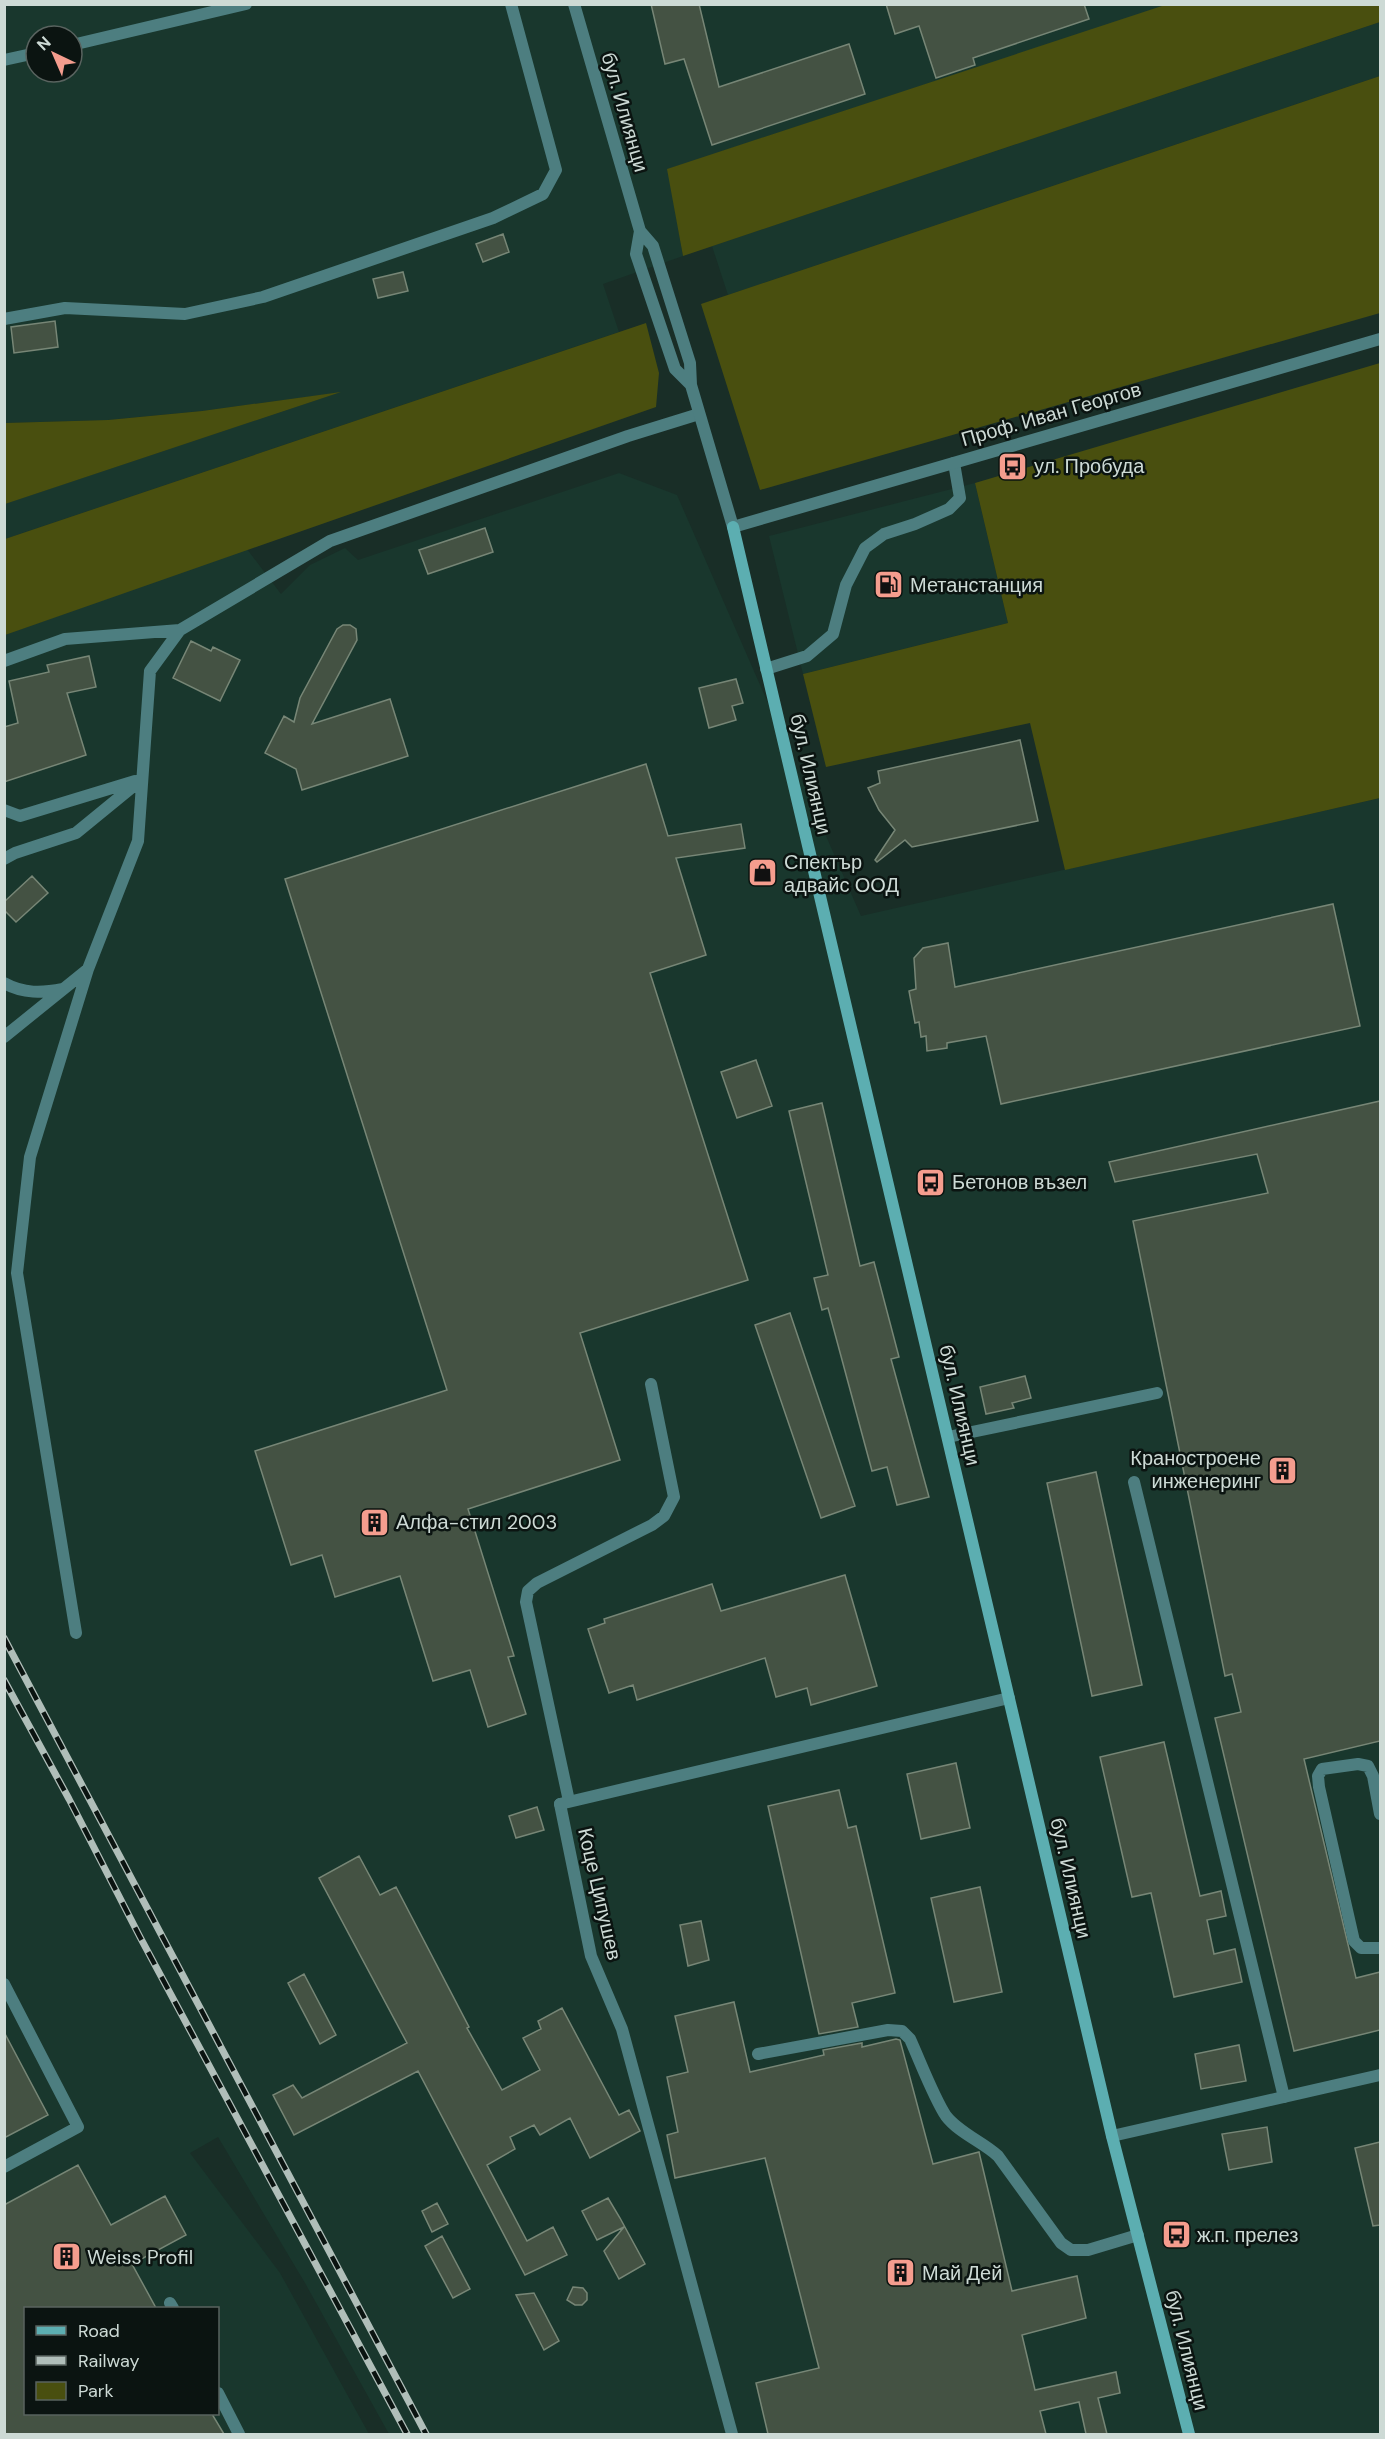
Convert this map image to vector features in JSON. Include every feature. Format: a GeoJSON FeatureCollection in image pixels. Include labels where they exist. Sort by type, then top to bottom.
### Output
{"type":"FeatureCollection","features":[{"type":"Feature","properties":{"kind":"street"},"geometry":{"type":"LineString","coordinates":[[84,42],[246,4]]}},
{"type":"Feature","properties":{"kind":"street"},"geometry":{"type":"LineString","coordinates":[[4,319],[65,308],[185,315],[263,297],[493,218],[543,194],[556,170],[511,4]]}},
{"type":"Feature","properties":{"kind":"street","name":"бул. Илиянци"},"geometry":{"type":"LineString","coordinates":[[574,4],[640,231],[653,246],[690,363],[691,385],[733,527],[1112,2136],[1189,2434]]}},
{"type":"Feature","properties":{"kind":"street"},"geometry":{"type":"LineString","coordinates":[[4,60],[24,56]]}},
{"type":"Feature","properties":{"kind":"street","name":"бул. Илиянци"},"geometry":{"type":"LineString","coordinates":[[640,231],[636,254],[675,369],[691,385]]}},
{"type":"Feature","properties":{"kind":"street","name":"Проф. Иван Георгов"},"geometry":{"type":"LineString","coordinates":[[733,527],[1380,339]]}},
{"type":"Feature","properties":{"kind":"street"},"geometry":{"type":"LineString","coordinates":[[76,1633],[17,1273],[30,1157],[88,969],[138,842],[150,671],[180,630],[330,541],[628,436],[699,414]]}},
{"type":"Feature","properties":{"kind":"street"},"geometry":{"type":"LineString","coordinates":[[766,669],[807,656],[833,634],[846,585],[865,548],[884,534],[949,509],[960,498],[954,463]]}},
{"type":"Feature","properties":{"kind":"street"},"geometry":{"type":"LineString","coordinates":[[4,661],[65,639],[180,630]]}},
{"type":"Feature","properties":{"kind":"street"},"geometry":{"type":"LineString","coordinates":[[4,810],[20,816],[142,778]]}},
{"type":"Feature","properties":{"kind":"street"},"geometry":{"type":"LineString","coordinates":[[4,859],[76,832],[142,778]]}},
{"type":"Feature","properties":{"kind":"street"},"geometry":{"type":"LineString","coordinates":[[4,1037],[88,969]]}},
{"type":"Feature","properties":{"kind":"street"},"geometry":{"type":"LineString","coordinates":[[4,983],[15,989],[39,993],[64,989]]}},
{"type":"Feature","properties":{"kind":"street","name":"Коце Ципушев"},"geometry":{"type":"LineString","coordinates":[[651,1384],[674,1497],[670,1508],[652,1525],[537,1583],[528,1591],[526,1602],[565,1803],[591,1956],[622,2029],[732,2434]]}},
{"type":"Feature","properties":{"kind":"street"},"geometry":{"type":"LineString","coordinates":[[948,1437],[1157,1393]]}},
{"type":"Feature","properties":{"kind":"street"},"geometry":{"type":"LineString","coordinates":[[1134,1482],[1284,2097]]}},
{"type":"Feature","properties":{"kind":"street"},"geometry":{"type":"LineString","coordinates":[[565,1803],[1009,1698]]}},
{"type":"Feature","properties":{"kind":"street"},"geometry":{"type":"LineString","coordinates":[[1380,1814],[1373,1776],[1368,1766],[1358,1764],[1322,1769],[1318,1776],[1319,1787],[1354,1941],[1361,1948],[1380,1948]]}},
{"type":"Feature","properties":{"kind":"street"},"geometry":{"type":"LineString","coordinates":[[4,1984],[78,2127],[4,2167]]}},
{"type":"Feature","properties":{"kind":"street"},"geometry":{"type":"LineString","coordinates":[[758,2054],[888,2030],[902,2031],[910,2039],[946,2116],[957,2127],[986,2145],[998,2156],[1061,2243],[1071,2250],[1088,2250],[1138,2235]]}},
{"type":"Feature","properties":{"kind":"street"},"geometry":{"type":"LineString","coordinates":[[1112,2136],[1380,2075]]}},
{"type":"Feature","properties":{"kind":"street"},"geometry":{"type":"LineString","coordinates":[[219,2395],[239,2434]]}},
{"type":"Feature","properties":{"kind":"shaded area"},"geometry":{"type":"Polygon","coordinates":[[[5,5],[1168,5],[668,169],[683,256],[603,284],[619,332],[5,539],[4,504],[337,393],[202,411],[108,420],[5,423],[5,5]]]}},
{"type":"Feature","properties":{"kind":"shaded area"},"geometry":{"type":"Polygon","coordinates":[[[1380,22],[1380,76],[728,295],[712,246],[1380,22]]]}},
{"type":"Feature","properties":{"kind":"shaded area"},"geometry":{"type":"Polygon","coordinates":[[[619,473],[677,495],[861,916],[1380,798],[1380,2434],[389,2434],[305,2283],[218,2137],[190,2153],[280,2273],[369,2434],[5,2434],[4,635],[247,549],[281,594],[310,565],[345,548],[358,560],[619,473]]]}},
{"type":"Feature","properties":{"kind":"shaded area"},"geometry":{"type":"Polygon","coordinates":[[[975,483],[1008,623],[803,674],[769,536],[975,483]]]}},
{"type":"Feature","properties":{"kind":"green space"},"geometry":{"type":"Polygon","coordinates":[[[1168,4],[1380,5],[1380,22],[683,256],[667,169],[1168,4]]]}},
{"type":"Feature","properties":{"kind":"green space"},"geometry":{"type":"Polygon","coordinates":[[[1380,76],[1380,313],[760,490],[701,304],[1380,76]]]}},
{"type":"Feature","properties":{"kind":"green space"},"geometry":{"type":"Polygon","coordinates":[[[646,323],[659,373],[656,407],[5,635],[5,539],[646,323]]]}},
{"type":"Feature","properties":{"kind":"green space"},"geometry":{"type":"Polygon","coordinates":[[[1380,363],[1380,798],[1065,870],[1030,723],[826,767],[803,674],[1008,623],[975,483],[1380,363]]]}},
{"type":"Feature","properties":{"kind":"green space"},"geometry":{"type":"Polygon","coordinates":[[[341,392],[5,504],[5,423],[108,420],[202,411],[341,392]]]}},
{"type":"Feature","properties":{"kind":"building"},"geometry":{"type":"Polygon","coordinates":[[[651,4],[699,4],[719,87],[849,44],[865,94],[712,145],[684,59],[665,64],[651,4]]]}},
{"type":"Feature","properties":{"kind":"building"},"geometry":{"type":"Polygon","coordinates":[[[886,4],[1084,4],[1089,19],[973,58],[975,65],[936,78],[919,26],[895,34],[886,4]]]}},
{"type":"Feature","properties":{"kind":"building"},"geometry":{"type":"Polygon","coordinates":[[[503,234],[509,252],[483,262],[476,244],[503,234]]]}},
{"type":"Feature","properties":{"kind":"building"},"geometry":{"type":"Polygon","coordinates":[[[403,272],[408,291],[378,298],[373,279],[403,272]]]}},
{"type":"Feature","properties":{"kind":"building"},"geometry":{"type":"Polygon","coordinates":[[[55,321],[58,347],[14,353],[11,327],[55,321]]]}},
{"type":"Feature","properties":{"kind":"building"},"geometry":{"type":"Polygon","coordinates":[[[485,528],[493,552],[428,574],[419,550],[485,528]]]}},
{"type":"Feature","properties":{"kind":"building"},"geometry":{"type":"Polygon","coordinates":[[[343,625],[350,625],[356,629],[357,640],[312,724],[390,699],[408,756],[302,790],[296,769],[265,753],[284,716],[294,722],[300,698],[337,629],[343,625]]]}},
{"type":"Feature","properties":{"kind":"building"},"geometry":{"type":"Polygon","coordinates":[[[191,641],[211,651],[213,647],[240,660],[220,701],[173,678],[191,641]]]}},
{"type":"Feature","properties":{"kind":"building"},"geometry":{"type":"Polygon","coordinates":[[[89,656],[96,687],[67,693],[86,755],[4,782],[4,727],[18,723],[9,681],[49,672],[47,665],[89,656]]]}},
{"type":"Feature","properties":{"kind":"building"},"geometry":{"type":"Polygon","coordinates":[[[736,679],[743,703],[732,706],[736,720],[709,728],[699,688],[736,679]]]}},
{"type":"Feature","properties":{"kind":"building"},"geometry":{"type":"Polygon","coordinates":[[[1020,740],[1038,821],[912,847],[905,840],[877,862],[875,860],[895,830],[879,810],[868,788],[880,783],[878,771],[1020,740]]]}},
{"type":"Feature","properties":{"kind":"building"},"geometry":{"type":"Polygon","coordinates":[[[646,764],[668,836],[741,824],[745,848],[676,858],[706,955],[650,973],[748,1280],[580,1333],[620,1460],[468,1509],[514,1656],[508,1657],[526,1714],[488,1727],[470,1670],[433,1681],[400,1576],[335,1597],[322,1555],[291,1565],[255,1451],[447,1390],[285,879],[646,764]]]}},
{"type":"Feature","properties":{"kind":"building"},"geometry":{"type":"Polygon","coordinates":[[[32,876],[48,893],[16,922],[4,910],[4,902],[32,876]]]}},
{"type":"Feature","properties":{"kind":"building"},"geometry":{"type":"Polygon","coordinates":[[[1333,904],[1360,1026],[1001,1104],[986,1036],[947,1043],[947,1048],[927,1051],[926,1036],[921,1037],[919,1022],[915,1023],[909,991],[916,989],[914,958],[923,948],[948,943],[955,987],[1333,904]]]}},
{"type":"Feature","properties":{"kind":"building"},"geometry":{"type":"Polygon","coordinates":[[[756,1060],[772,1106],[737,1118],[721,1072],[756,1060]]]}},
{"type":"Feature","properties":{"kind":"building","name":"Краностроене инженеринг"},"geometry":{"type":"Polygon","coordinates":[[[1380,1101],[1380,1741],[1304,1759],[1356,1978],[1380,1972],[1380,2030],[1294,2051],[1215,1718],[1241,1712],[1232,1674],[1225,1676],[1133,1221],[1268,1193],[1257,1154],[1115,1182],[1109,1162],[1380,1101]]]}},
{"type":"Feature","properties":{"kind":"building"},"geometry":{"type":"Polygon","coordinates":[[[822,1103],[860,1266],[874,1262],[899,1357],[891,1359],[929,1497],[897,1505],[887,1467],[872,1471],[828,1308],[822,1310],[814,1278],[828,1275],[789,1111],[822,1103]]]}},
{"type":"Feature","properties":{"kind":"building"},"geometry":{"type":"Polygon","coordinates":[[[790,1313],[855,1506],[821,1518],[755,1325],[790,1313]]]}},
{"type":"Feature","properties":{"kind":"building"},"geometry":{"type":"Polygon","coordinates":[[[1025,1376],[1031,1398],[1012,1403],[1014,1408],[986,1414],[980,1387],[1025,1376]]]}},
{"type":"Feature","properties":{"kind":"building"},"geometry":{"type":"Polygon","coordinates":[[[1096,1472],[1142,1685],[1092,1696],[1047,1483],[1096,1472]]]}},
{"type":"Feature","properties":{"kind":"building"},"geometry":{"type":"Polygon","coordinates":[[[845,1575],[877,1686],[811,1705],[807,1688],[776,1697],[765,1658],[637,1700],[633,1685],[609,1693],[588,1629],[605,1623],[604,1619],[712,1584],[721,1611],[845,1575]]]}},
{"type":"Feature","properties":{"kind":"building"},"geometry":{"type":"Polygon","coordinates":[[[1164,1742],[1200,1896],[1221,1891],[1226,1916],[1207,1920],[1214,1954],[1235,1949],[1242,1982],[1174,1997],[1151,1893],[1132,1897],[1100,1757],[1164,1742]]]}},
{"type":"Feature","properties":{"kind":"building"},"geometry":{"type":"Polygon","coordinates":[[[956,1763],[970,1828],[921,1839],[907,1774],[956,1763]]]}},
{"type":"Feature","properties":{"kind":"building"},"geometry":{"type":"Polygon","coordinates":[[[839,1790],[848,1828],[856,1826],[895,1993],[852,2003],[858,2027],[819,2034],[768,1806],[839,1790]]]}},
{"type":"Feature","properties":{"kind":"building"},"geometry":{"type":"Polygon","coordinates":[[[537,1807],[544,1830],[516,1838],[509,1816],[537,1807]]]}},
{"type":"Feature","properties":{"kind":"building"},"geometry":{"type":"Polygon","coordinates":[[[359,1856],[380,1895],[396,1887],[469,2027],[467,2028],[502,2090],[540,2070],[523,2038],[541,2029],[538,2021],[562,2008],[619,2115],[629,2110],[640,2131],[590,2158],[570,2118],[540,2135],[534,2125],[510,2137],[515,2149],[487,2165],[527,2241],[553,2227],[567,2255],[525,2275],[418,2071],[294,2135],[273,2095],[293,2085],[302,2098],[407,2043],[319,1878],[359,1856]]]}},
{"type":"Feature","properties":{"kind":"building"},"geometry":{"type":"Polygon","coordinates":[[[980,1887],[1002,1992],[954,2002],[931,1898],[980,1887]]]}},
{"type":"Feature","properties":{"kind":"building"},"geometry":{"type":"Polygon","coordinates":[[[701,1921],[709,1960],[688,1966],[680,1925],[701,1921]]]}},
{"type":"Feature","properties":{"kind":"building"},"geometry":{"type":"Polygon","coordinates":[[[304,1974],[336,2035],[320,2044],[288,1983],[304,1974]]]}},
{"type":"Feature","properties":{"kind":"building","name":"Май Дей"},"geometry":{"type":"Polygon","coordinates":[[[734,2002],[750,2072],[824,2055],[823,2050],[862,2043],[862,2047],[900,2040],[933,2164],[979,2152],[1012,2291],[1077,2276],[1086,2318],[1022,2335],[1035,2390],[1116,2372],[1120,2393],[1098,2398],[1107,2434],[1086,2434],[1079,2402],[1040,2411],[1046,2434],[768,2434],[756,2383],[819,2368],[765,2158],[675,2178],[667,2135],[678,2132],[667,2077],[688,2072],[675,2016],[734,2002]]]}},
{"type":"Feature","properties":{"kind":"building"},"geometry":{"type":"Polygon","coordinates":[[[4,2032],[48,2115],[4,2138],[4,2032]]]}},
{"type":"Feature","properties":{"kind":"building"},"geometry":{"type":"Polygon","coordinates":[[[1239,2045],[1246,2081],[1201,2089],[1195,2054],[1239,2045]]]}},
{"type":"Feature","properties":{"kind":"building"},"geometry":{"type":"Polygon","coordinates":[[[1267,2127],[1272,2162],[1229,2170],[1222,2134],[1267,2127]]]}},
{"type":"Feature","properties":{"kind":"building"},"geometry":{"type":"Polygon","coordinates":[[[1380,2142],[1380,2225],[1373,2226],[1355,2148],[1380,2142]]]}},
{"type":"Feature","properties":{"kind":"building","name":"Weiss Profil"},"geometry":{"type":"Polygon","coordinates":[[[78,2165],[111,2225],[165,2196],[186,2235],[132,2264],[155,2307],[24,2307],[24,2415],[213,2415],[224,2434],[4,2434],[4,2205],[78,2165]]]}},
{"type":"Feature","properties":{"kind":"building"},"geometry":{"type":"Polygon","coordinates":[[[608,2198],[645,2264],[619,2279],[604,2251],[624,2227],[597,2240],[582,2211],[608,2198]]]}},
{"type":"Feature","properties":{"kind":"building"},"geometry":{"type":"Polygon","coordinates":[[[437,2203],[448,2224],[432,2232],[422,2211],[437,2203]]]}},
{"type":"Feature","properties":{"kind":"building"},"geometry":{"type":"Polygon","coordinates":[[[442,2236],[470,2289],[453,2298],[425,2246],[442,2236]]]}},
{"type":"Feature","properties":{"kind":"building"},"geometry":{"type":"Polygon","coordinates":[[[573,2287],[583,2288],[587,2293],[587,2300],[582,2305],[575,2305],[567,2300],[573,2287]]]}},
{"type":"Feature","properties":{"kind":"building"},"geometry":{"type":"Polygon","coordinates":[[[534,2293],[559,2341],[544,2350],[516,2295],[534,2293]]]}},
{"type":"Feature","properties":{"kind":"railway"},"geometry":{"type":"LineString","coordinates":[[4,1638],[426,2434]]}},
{"type":"Feature","properties":{"kind":"railway"},"geometry":{"type":"LineString","coordinates":[[4,1680],[407,2434]]}},
{"type":"Feature","properties":{"kind":"place","name":"ул. Пробуда"},"geometry":{"type":"Point","coordinates":[1013,466]}},
{"type":"Feature","properties":{"kind":"place","name":"Метанстанция"},"geometry":{"type":"Point","coordinates":[889,585]}},
{"type":"Feature","properties":{"kind":"place","name":"Спектър адвайс ООД"},"geometry":{"type":"Point","coordinates":[763,873]}},
{"type":"Feature","properties":{"kind":"place","name":"Бетонов възел"},"geometry":{"type":"Point","coordinates":[931,1182]}},
{"type":"Feature","properties":{"kind":"place","name":"Краностроене инженеринг"},"geometry":{"type":"Point","coordinates":[1282,1470]}},
{"type":"Feature","properties":{"kind":"place","name":"Алфа-стил 2003"},"geometry":{"type":"Point","coordinates":[375,1522]}},
{"type":"Feature","properties":{"kind":"place","name":"ж.п. прелез"},"geometry":{"type":"Point","coordinates":[1176,2235]}},
{"type":"Feature","properties":{"kind":"place","name":"Weiss Profil"},"geometry":{"type":"Point","coordinates":[66,2257]}},
{"type":"Feature","properties":{"kind":"place","name":"Май Дей"},"geometry":{"type":"Point","coordinates":[901,2273]}}]}
